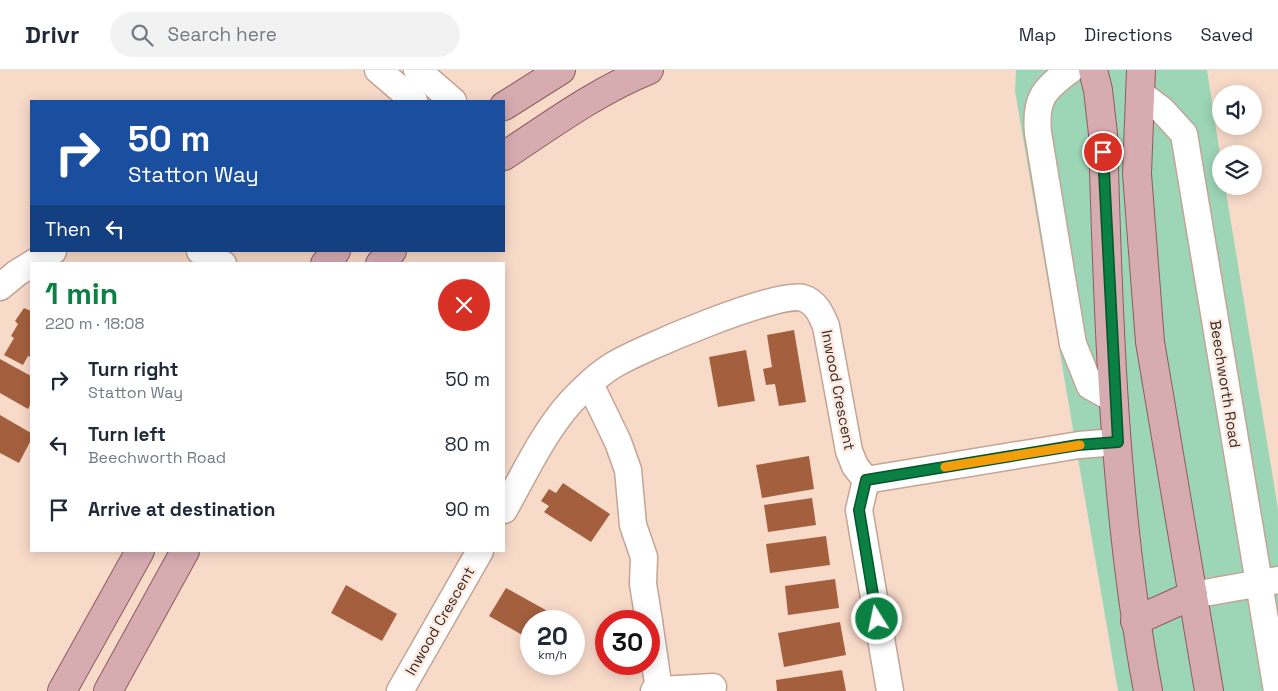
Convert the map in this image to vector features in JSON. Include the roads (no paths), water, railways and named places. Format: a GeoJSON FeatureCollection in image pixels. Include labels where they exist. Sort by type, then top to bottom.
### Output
{"type":"FeatureCollection","features":[{"type":"Feature","properties":{"kind":"main road"},"geometry":{"type":"LineString","coordinates":[[505,105],[562,70]]}},
{"type":"Feature","properties":{"kind":"main road"},"geometry":{"type":"LineString","coordinates":[[505,155],[573,110],[628,78],[650,70]]}},
{"type":"Feature","properties":{"kind":"main road"},"geometry":{"type":"LineString","coordinates":[[1093,70],[1098,90],[1103,134],[1114,399],[1135,621],[1148,691]]}},
{"type":"Feature","properties":{"kind":"main road","name":"Beechworth Road"},"geometry":{"type":"LineString","coordinates":[[1141,82],[1137,174],[1150,342],[1209,691]]}},
{"type":"Feature","properties":{"kind":"main road"},"geometry":{"type":"LineString","coordinates":[[326,262],[335,252]]}},
{"type":"Feature","properties":{"kind":"main road"},"geometry":{"type":"LineString","coordinates":[[382,262],[391,252]]}},
{"type":"Feature","properties":{"kind":"main road"},"geometry":{"type":"LineString","coordinates":[[62,691],[139,552]]}},
{"type":"Feature","properties":{"kind":"main road"},"geometry":{"type":"LineString","coordinates":[[108,691],[184,552]]}},
{"type":"Feature","properties":{"kind":"main road"},"geometry":{"type":"LineString","coordinates":[[1135,621],[1193,595]]}},
{"type":"Feature","properties":{"kind":"street"},"geometry":{"type":"LineString","coordinates":[[378,70],[413,100]]}},
{"type":"Feature","properties":{"kind":"street"},"geometry":{"type":"LineString","coordinates":[[417,70],[452,100]]}},
{"type":"Feature","properties":{"kind":"street"},"geometry":{"type":"LineString","coordinates":[[1070,70],[1057,80],[1039,103],[1036,112],[1038,133],[1073,344],[1090,386],[1114,399]]}},
{"type":"Feature","properties":{"kind":"street","name":"Beechworth Road"},"geometry":{"type":"LineString","coordinates":[[1141,82],[1162,110],[1184,134],[1268,581],[1277,691]]}},
{"type":"Feature","properties":{"kind":"street"},"geometry":{"type":"LineString","coordinates":[[35,262],[51,252]]}},
{"type":"Feature","properties":{"kind":"street"},"geometry":{"type":"LineString","coordinates":[[202,252],[219,262]]}},
{"type":"Feature","properties":{"kind":"street"},"geometry":{"type":"LineString","coordinates":[[0,287],[30,265]]}},
{"type":"Feature","properties":{"kind":"street","name":"Inwood Crescent"},"geometry":{"type":"LineString","coordinates":[[505,508],[552,426],[569,404],[611,366],[654,345],[772,300],[802,297],[813,303],[821,313],[849,450],[856,466],[866,480]]}},
{"type":"Feature","properties":{"kind":"street"},"geometry":{"type":"LineString","coordinates":[[590,384],[618,442],[628,470],[632,525],[644,557],[643,584],[647,610]]}},
{"type":"Feature","properties":{"kind":"street"},"geometry":{"type":"LineString","coordinates":[[890,691],[859,510],[866,480],[1078,445],[1118,442]]}},
{"type":"Feature","properties":{"kind":"street","name":"Inwood Crescent"},"geometry":{"type":"LineString","coordinates":[[400,691],[479,552]]}},
{"type":"Feature","properties":{"kind":"street"},"geometry":{"type":"LineString","coordinates":[[1193,595],[1268,581]]}},
{"type":"Feature","properties":{"kind":"street"},"geometry":{"type":"LineString","coordinates":[[655,675],[657,690],[713,687]]}}]}
